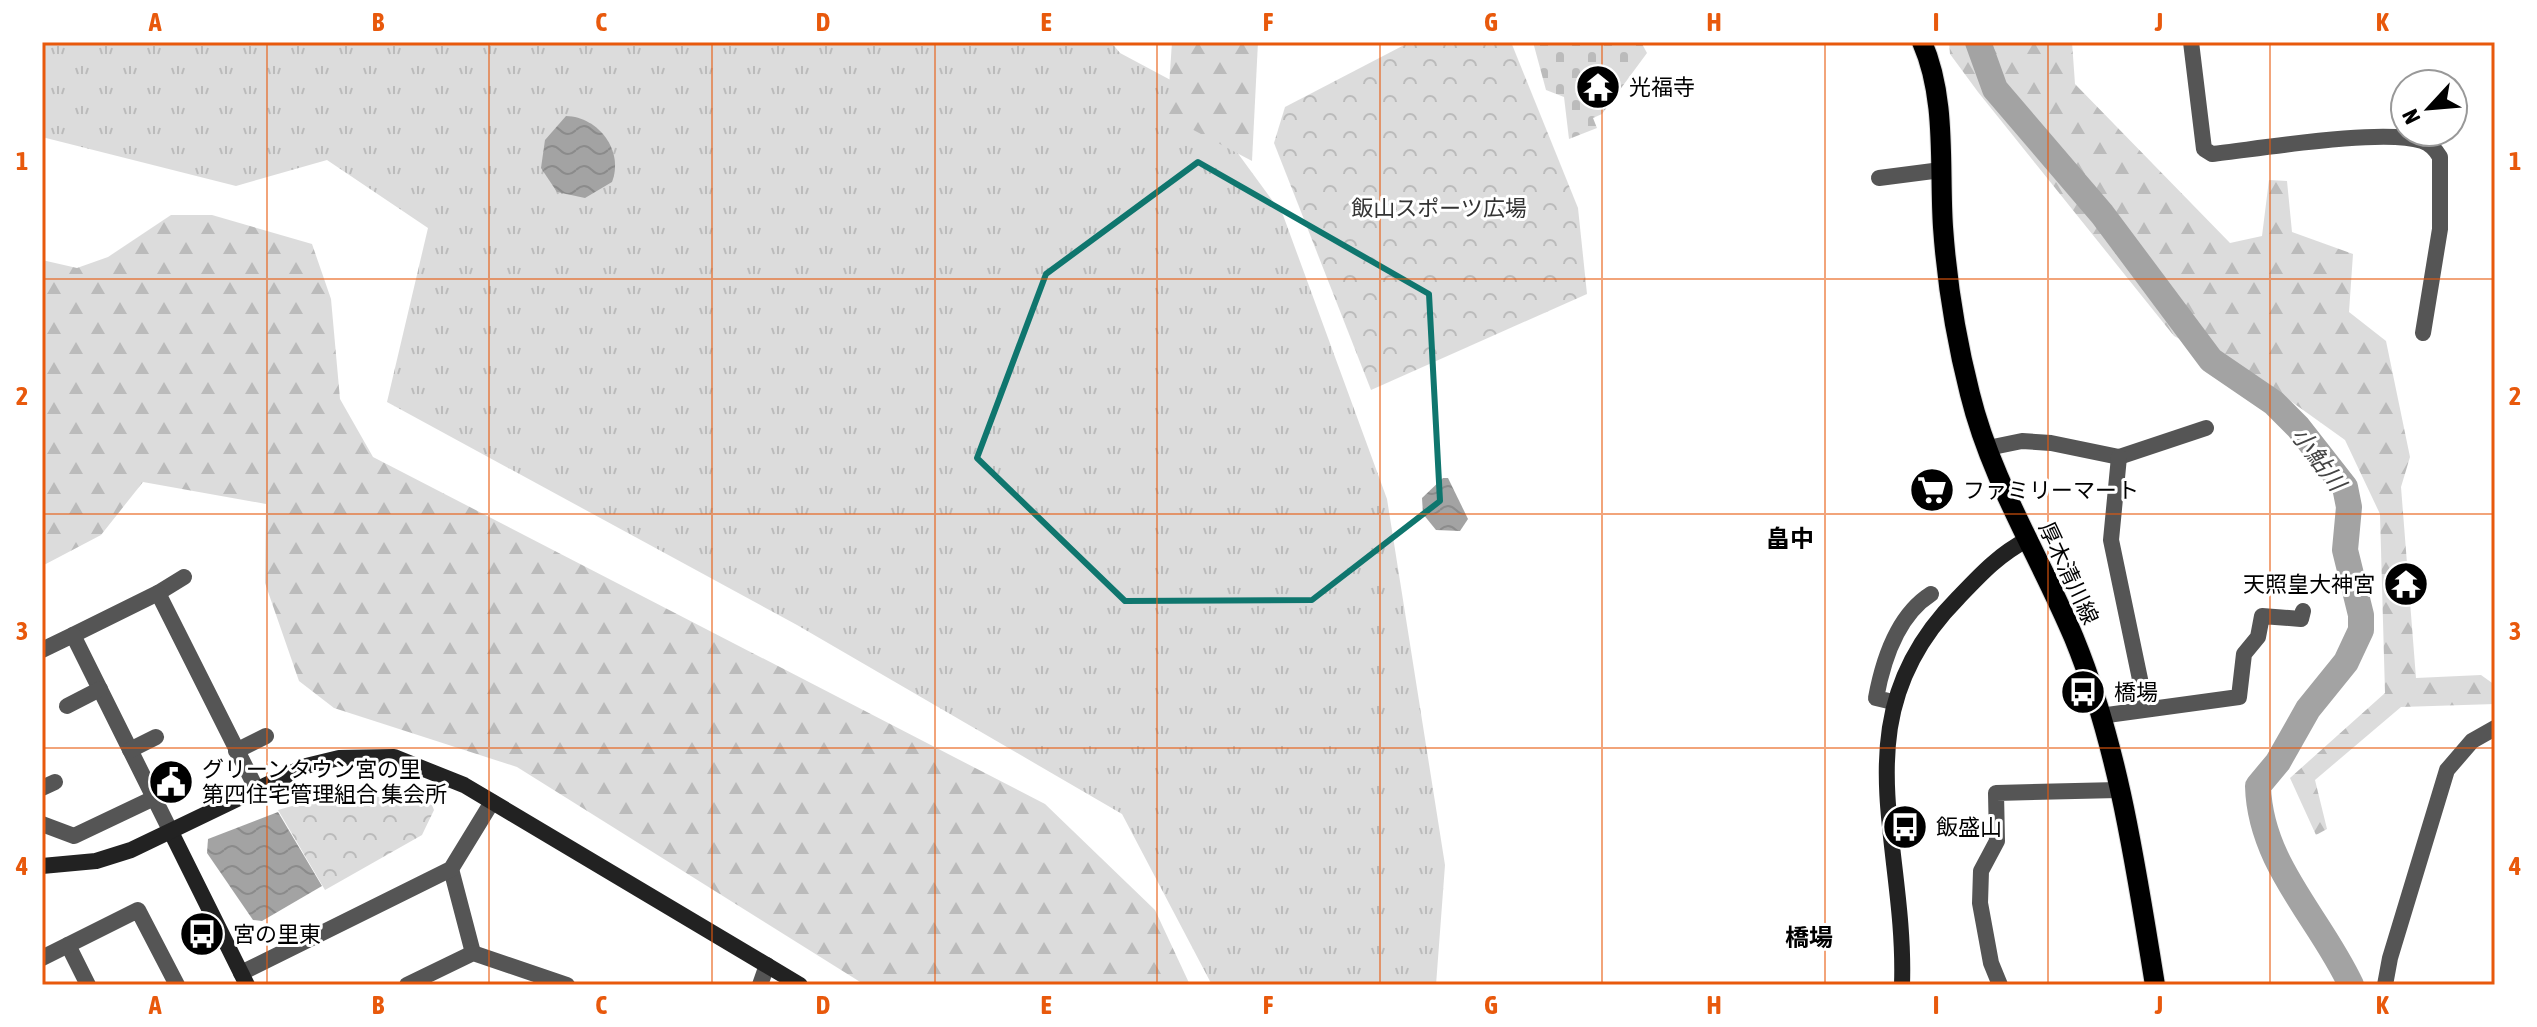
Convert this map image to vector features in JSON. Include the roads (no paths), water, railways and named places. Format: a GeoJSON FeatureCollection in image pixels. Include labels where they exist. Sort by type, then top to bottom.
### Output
{"type":"FeatureCollection","features":[{"type":"Feature","properties":{"kind":"main road","name":"厚木清川線"},"geometry":{"type":"LineString","coordinates":[[1925,44],[1939,118],[1947,285],[1971,398],[1988,448],[2027,540],[2074,638],[2100,716],[2118,790],[2155,985]]}},
{"type":"Feature","properties":{"kind":"street"},"geometry":{"type":"LineString","coordinates":[[2191,42],[2204,149],[2212,154],[2391,137],[2422,141],[2435,149],[2440,157],[2440,229],[2423,333]]}},
{"type":"Feature","properties":{"kind":"street"},"geometry":{"type":"LineString","coordinates":[[1879,178],[1941,170]]}},
{"type":"Feature","properties":{"kind":"street"},"geometry":{"type":"LineString","coordinates":[[1988,448],[2022,441],[2051,443],[2119,457],[2206,428]]}},
{"type":"Feature","properties":{"kind":"street"},"geometry":{"type":"LineString","coordinates":[[2119,457],[2111,540],[2146,708]]}},
{"type":"Feature","properties":{"kind":"street"},"geometry":{"type":"LineString","coordinates":[[1902,985],[1904,941],[1885,772],[1886,736],[1893,702],[1906,670],[1943,612],[1990,565],[2027,540]]}},
{"type":"Feature","properties":{"kind":"street"},"geometry":{"type":"LineString","coordinates":[[42,650],[184,577]]}},
{"type":"Feature","properties":{"kind":"street"},"geometry":{"type":"LineString","coordinates":[[158,593],[256,788]]}},
{"type":"Feature","properties":{"kind":"street"},"geometry":{"type":"LineString","coordinates":[[1893,702],[1876,698],[1881,673],[1912,605],[1931,594]]}},
{"type":"Feature","properties":{"kind":"street"},"geometry":{"type":"LineString","coordinates":[[2100,716],[2239,697],[2244,654],[2258,637],[2262,616],[2301,618]]}},
{"type":"Feature","properties":{"kind":"street"},"geometry":{"type":"LineString","coordinates":[[73,635],[244,979],[451,869],[492,802]]}},
{"type":"Feature","properties":{"kind":"street"},"geometry":{"type":"LineString","coordinates":[[67,706],[100,689]]}},
{"type":"Feature","properties":{"kind":"street"},"geometry":{"type":"LineString","coordinates":[[2385,985],[2390,958],[2447,770],[2472,741],[2495,728]]}},
{"type":"Feature","properties":{"kind":"street"},"geometry":{"type":"LineString","coordinates":[[236,751],[266,736]]}},
{"type":"Feature","properties":{"kind":"street"},"geometry":{"type":"LineString","coordinates":[[130,750],[156,737]]}},
{"type":"Feature","properties":{"kind":"street"},"geometry":{"type":"LineString","coordinates":[[42,866],[96,861],[171,832],[306,766],[364,755],[394,757],[464,785],[800,985]]}},
{"type":"Feature","properties":{"kind":"street"},"geometry":{"type":"LineString","coordinates":[[2000,985],[1991,963],[1980,903],[1981,871],[1997,841],[1996,793],[2118,790]]}},
{"type":"Feature","properties":{"kind":"street"},"geometry":{"type":"LineString","coordinates":[[42,824],[74,836],[154,798]]}},
{"type":"Feature","properties":{"kind":"street"},"geometry":{"type":"LineString","coordinates":[[451,869],[473,953]]}},
{"type":"Feature","properties":{"kind":"street"},"geometry":{"type":"LineString","coordinates":[[42,958],[138,910],[177,985]]}},
{"type":"Feature","properties":{"kind":"street"},"geometry":{"type":"LineString","coordinates":[[68,945],[88,985]]}},
{"type":"Feature","properties":{"kind":"street"},"geometry":{"type":"LineString","coordinates":[[407,985],[473,953],[567,985]]}},
{"type":"Feature","properties":{"kind":"street"},"geometry":{"type":"LineString","coordinates":[[760,985],[767,965]]}},
{"type":"Feature","properties":{"kind":"water"},"geometry":{"type":"Polygon","coordinates":[[[566,116],[589,122],[598,129],[606,138],[615,159],[612,182],[585,198],[557,192],[541,168],[545,140],[566,116]]]}},
{"type":"Feature","properties":{"kind":"water"},"geometry":{"type":"Polygon","coordinates":[[[1443,478],[1448,478],[1468,519],[1460,531],[1436,530],[1423,514],[1422,498],[1443,478]]]}},
{"type":"Feature","properties":{"kind":"water"},"geometry":{"type":"Polygon","coordinates":[[[278,812],[322,886],[262,921],[253,920],[207,853],[208,839],[278,812]]]}},
{"type":"Feature","properties":{"kind":"waterway","name":"小鮎川"},"geometry":{"type":"LineString","coordinates":[[1978,42],[1995,89],[2102,214],[2211,360],[2274,403],[2298,427],[2345,487],[2349,507],[2345,550],[2361,615],[2361,630],[2346,662],[2308,709],[2278,762],[2258,786],[2261,814],[2280,866],[2351,985]]}},
{"type":"Feature","properties":{"kind":"place","name":"光福寺"},"geometry":{"type":"Point","coordinates":[1598,87]}},
{"type":"Feature","properties":{"kind":"place","name":"ファミリーマート"},"geometry":{"type":"Point","coordinates":[1932,490]}},
{"type":"Feature","properties":{"kind":"place","name":"天照皇大神宮"},"geometry":{"type":"Point","coordinates":[2406,584]}},
{"type":"Feature","properties":{"kind":"place","name":"橋場"},"geometry":{"type":"Point","coordinates":[2083,692]}},
{"type":"Feature","properties":{"kind":"place","name":"グリーンタウン宮の里 第四住宅管理組合 集会所"},"geometry":{"type":"Point","coordinates":[171,782]}},
{"type":"Feature","properties":{"kind":"place","name":"飯盛山"},"geometry":{"type":"Point","coordinates":[1905,827]}},
{"type":"Feature","properties":{"kind":"place","name":"宮の里東"},"geometry":{"type":"Point","coordinates":[202,934]}},
{"type":"Feature","properties":{"kind":"district","name":"畠中"},"geometry":{"type":"Point","coordinates":[1790,539]}},
{"type":"Feature","properties":{"kind":"district","name":"橋場"},"geometry":{"type":"Point","coordinates":[1809,938]}},
{"type":"Feature","properties":{"kind":"park label","name":"飯山スポーツ広場"},"geometry":{"type":"Point","coordinates":[1439,208]}}]}
